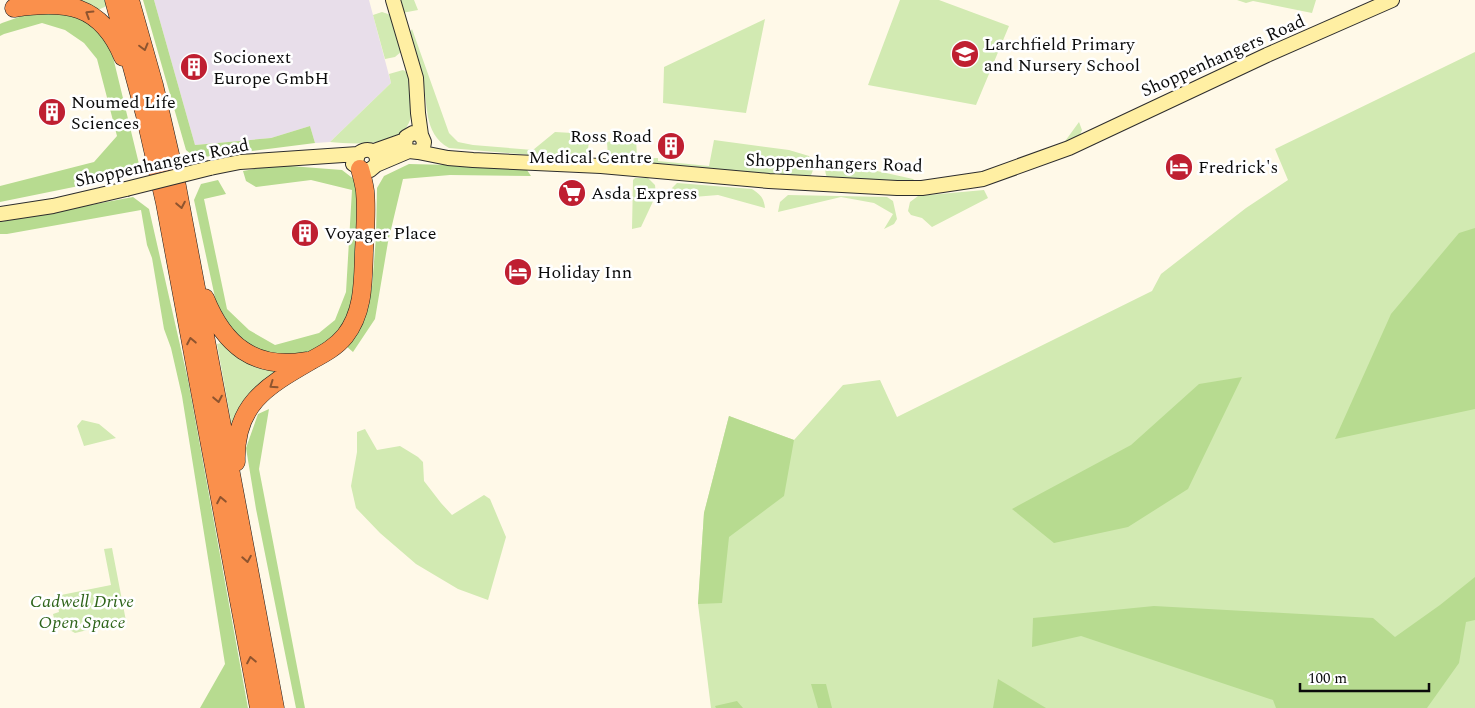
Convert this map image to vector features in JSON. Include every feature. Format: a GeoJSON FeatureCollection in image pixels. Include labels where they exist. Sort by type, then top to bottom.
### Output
{"type":"FeatureCollection","features":[{"type":"Feature","properties":{"kind":"highway"},"geometry":{"type":"LineString","coordinates":[[114,0],[146,115],[174,247],[259,708]]}},
{"type":"Feature","properties":{"kind":"highway"},"geometry":{"type":"LineString","coordinates":[[130,0],[165,130],[193,267],[275,708]]}},
{"type":"Feature","properties":{"kind":"highway"},"geometry":{"type":"LineString","coordinates":[[13,8],[38,3],[58,2],[77,7],[98,19],[109,31],[118,47],[146,115]]}},
{"type":"Feature","properties":{"kind":"highway"},"geometry":{"type":"LineString","coordinates":[[238,508],[237,439],[247,411],[258,396],[273,384],[327,352],[340,342],[352,326],[359,308],[364,277],[366,162]]}},
{"type":"Feature","properties":{"kind":"highway"},"geometry":{"type":"LineString","coordinates":[[193,267],[206,301],[218,324],[225,334],[242,350],[262,360],[271,362],[289,363],[315,359]]}},
{"type":"Feature","properties":{"kind":"street"},"geometry":{"type":"LineString","coordinates":[[366,162],[415,142],[418,112],[416,78],[393,0]]}},
{"type":"Feature","properties":{"kind":"street","name":"Shoppenhangers Road"},"geometry":{"type":"LineString","coordinates":[[415,142],[448,158],[601,166],[768,181],[922,188],[983,179],[1069,148],[1267,55],[1392,0]]}},
{"type":"Feature","properties":{"kind":"street","name":"Shoppenhangers Road"},"geometry":{"type":"LineString","coordinates":[[0,214],[52,206],[240,162],[334,156],[366,162]]}},
{"type":"Feature","properties":{"kind":"shaded area"},"geometry":{"type":"Polygon","coordinates":[[[154,0],[369,0],[391,83],[330,142],[315,143],[310,126],[271,138],[195,145],[154,0]]]}},
{"type":"Feature","properties":{"kind":"green space"},"geometry":{"type":"Polygon","coordinates":[[[63,0],[105,0],[107,6],[93,12],[63,0]]]}},
{"type":"Feature","properties":{"kind":"green space"},"geometry":{"type":"Polygon","coordinates":[[[143,0],[154,0],[195,145],[271,138],[310,126],[315,143],[196,158],[186,150],[143,0]]]}},
{"type":"Feature","properties":{"kind":"green space"},"geometry":{"type":"Polygon","coordinates":[[[398,0],[414,0],[418,10],[402,13],[398,0]]]}},
{"type":"Feature","properties":{"kind":"green space","name":"Larchfield Primary and Nursery School"},"geometry":{"type":"Polygon","coordinates":[[[900,0],[939,0],[1009,26],[976,105],[868,85],[900,0]]]}},
{"type":"Feature","properties":{"kind":"green space"},"geometry":{"type":"Polygon","coordinates":[[[1237,0],[1316,0],[1312,13],[1253,1],[1246,3],[1237,0]]]}},
{"type":"Feature","properties":{"kind":"green space"},"geometry":{"type":"Polygon","coordinates":[[[42,9],[84,18],[100,32],[112,53],[139,164],[128,176],[0,202],[0,186],[94,162],[117,136],[97,59],[84,43],[65,30],[42,23],[0,36],[0,24],[42,9]]]}},
{"type":"Feature","properties":{"kind":"green space"},"geometry":{"type":"Polygon","coordinates":[[[382,12],[391,15],[402,51],[395,57],[385,59],[373,15],[382,12]]]}},
{"type":"Feature","properties":{"kind":"green space"},"geometry":{"type":"Polygon","coordinates":[[[765,19],[746,113],[663,103],[664,67],[765,19]]]}},
{"type":"Feature","properties":{"kind":"green space"},"geometry":{"type":"Polygon","coordinates":[[[412,29],[449,133],[458,142],[533,150],[555,132],[590,134],[587,156],[577,159],[449,148],[440,142],[430,126],[422,77],[408,36],[412,29]]]}},
{"type":"Feature","properties":{"kind":"green space"},"geometry":{"type":"Polygon","coordinates":[[[1475,52],[1475,708],[711,708],[698,604],[704,513],[729,416],[794,440],[843,385],[880,380],[897,417],[1152,291],[1161,274],[1246,208],[1288,180],[1275,149],[1475,52]]]}},
{"type":"Feature","properties":{"kind":"green space"},"geometry":{"type":"Polygon","coordinates":[[[403,70],[408,73],[412,103],[410,120],[405,129],[397,136],[376,142],[330,142],[391,83],[389,74],[403,70]]]}},
{"type":"Feature","properties":{"kind":"green space"},"geometry":{"type":"Polygon","coordinates":[[[1079,122],[1082,130],[1079,137],[1063,144],[1079,122]]]}},
{"type":"Feature","properties":{"kind":"green space"},"geometry":{"type":"Polygon","coordinates":[[[636,137],[637,158],[658,158],[658,161],[709,166],[714,140],[789,150],[809,156],[813,165],[813,171],[808,179],[617,163],[608,156],[607,142],[636,137]]]}},
{"type":"Feature","properties":{"kind":"green space"},"geometry":{"type":"Polygon","coordinates":[[[823,159],[915,181],[913,185],[829,181],[823,159]]]}},
{"type":"Feature","properties":{"kind":"green space"},"geometry":{"type":"Polygon","coordinates":[[[409,164],[525,167],[531,176],[450,175],[403,179],[388,242],[375,319],[353,352],[346,346],[364,317],[372,287],[377,188],[384,176],[409,164]]]}},
{"type":"Feature","properties":{"kind":"green space"},"geometry":{"type":"Polygon","coordinates":[[[277,165],[342,170],[359,183],[355,292],[345,321],[328,342],[303,355],[275,356],[250,345],[232,329],[216,302],[194,200],[201,184],[218,180],[226,194],[204,199],[227,309],[249,330],[275,345],[319,333],[335,320],[346,292],[352,190],[311,180],[256,187],[246,181],[243,171],[277,165]]]}},
{"type":"Feature","properties":{"kind":"green space"},"geometry":{"type":"Polygon","coordinates":[[[635,178],[648,178],[655,185],[656,195],[641,227],[632,229],[633,180],[635,178]]]}},
{"type":"Feature","properties":{"kind":"green space"},"geometry":{"type":"Polygon","coordinates":[[[677,183],[752,189],[761,197],[765,208],[718,195],[669,199],[672,188],[677,183]]]}},
{"type":"Feature","properties":{"kind":"green space"},"geometry":{"type":"Polygon","coordinates":[[[984,190],[988,198],[932,227],[922,218],[911,215],[908,211],[910,202],[918,196],[984,190]]]}},
{"type":"Feature","properties":{"kind":"green space"},"geometry":{"type":"Polygon","coordinates":[[[788,195],[887,197],[893,201],[897,219],[894,224],[884,229],[893,214],[874,203],[841,197],[778,212],[780,202],[788,195]]]}},
{"type":"Feature","properties":{"kind":"green space"},"geometry":{"type":"Polygon","coordinates":[[[133,197],[149,209],[188,380],[248,708],[200,708],[225,664],[182,396],[171,348],[164,329],[152,258],[147,245],[141,210],[0,234],[0,222],[133,197]]]}},
{"type":"Feature","properties":{"kind":"green space"},"geometry":{"type":"Polygon","coordinates":[[[1475,228],[1475,409],[1335,439],[1391,314],[1459,233],[1475,228]]]}},
{"type":"Feature","properties":{"kind":"green space"},"geometry":{"type":"Polygon","coordinates":[[[225,342],[280,367],[234,437],[217,344],[225,342]]]}},
{"type":"Feature","properties":{"kind":"green space"},"geometry":{"type":"Polygon","coordinates":[[[1242,377],[1188,489],[1128,527],[1054,543],[1012,509],[1131,445],[1199,384],[1242,377]]]}},
{"type":"Feature","properties":{"kind":"green space"},"geometry":{"type":"Polygon","coordinates":[[[269,409],[259,469],[305,708],[296,708],[256,509],[246,448],[258,414],[269,409]]]}},
{"type":"Feature","properties":{"kind":"green space"},"geometry":{"type":"Polygon","coordinates":[[[729,416],[794,440],[784,496],[729,537],[722,603],[698,604],[704,513],[729,416]]]}},
{"type":"Feature","properties":{"kind":"green space"},"geometry":{"type":"Polygon","coordinates":[[[82,420],[99,424],[116,438],[84,446],[77,426],[82,420]]]}},
{"type":"Feature","properties":{"kind":"green space"},"geometry":{"type":"Polygon","coordinates":[[[365,429],[377,450],[400,446],[418,457],[423,462],[424,481],[452,515],[484,495],[490,499],[506,537],[488,600],[458,589],[416,564],[380,533],[356,508],[351,486],[357,452],[357,432],[365,429]]]}},
{"type":"Feature","properties":{"kind":"green space","name":"Cadwell Drive Open Space"},"geometry":{"type":"Polygon","coordinates":[[[112,548],[126,621],[75,633],[55,622],[53,614],[59,612],[56,596],[111,585],[104,549],[112,548]]]}},
{"type":"Feature","properties":{"kind":"green space"},"geometry":{"type":"Polygon","coordinates":[[[1475,577],[1475,620],[1466,622],[1459,663],[1427,708],[1276,708],[1273,700],[1081,636],[1032,647],[1033,618],[1154,606],[1373,618],[1395,637],[1475,577]]]}},
{"type":"Feature","properties":{"kind":"green space"},"geometry":{"type":"Polygon","coordinates":[[[998,679],[1046,708],[993,708],[998,679]]]}},
{"type":"Feature","properties":{"kind":"green space"},"geometry":{"type":"Polygon","coordinates":[[[811,684],[826,684],[832,708],[818,708],[811,684]]]}},
{"type":"Feature","properties":{"kind":"green space"},"geometry":{"type":"Polygon","coordinates":[[[737,701],[743,708],[716,708],[715,706],[737,701]]]}},
{"type":"Feature","properties":{"kind":"place","name":"Larchfield Primary and Nursery School"},"geometry":{"type":"Point","coordinates":[965,54]}},
{"type":"Feature","properties":{"kind":"place","name":"Socionext Europe GmbH"},"geometry":{"type":"Point","coordinates":[194,67]}},
{"type":"Feature","properties":{"kind":"place","name":"Noumed Life Sciences"},"geometry":{"type":"Point","coordinates":[52,112]}},
{"type":"Feature","properties":{"kind":"place","name":"Ross Road Medical Centre"},"geometry":{"type":"Point","coordinates":[671,146]}},
{"type":"Feature","properties":{"kind":"place","name":"Fredrick's"},"geometry":{"type":"Point","coordinates":[1179,167]}},
{"type":"Feature","properties":{"kind":"place","name":"Asda Express"},"geometry":{"type":"Point","coordinates":[572,193]}},
{"type":"Feature","properties":{"kind":"place","name":"Voyager Place"},"geometry":{"type":"Point","coordinates":[305,233]}},
{"type":"Feature","properties":{"kind":"place","name":"Holiday Inn"},"geometry":{"type":"Point","coordinates":[518,272]}}]}
